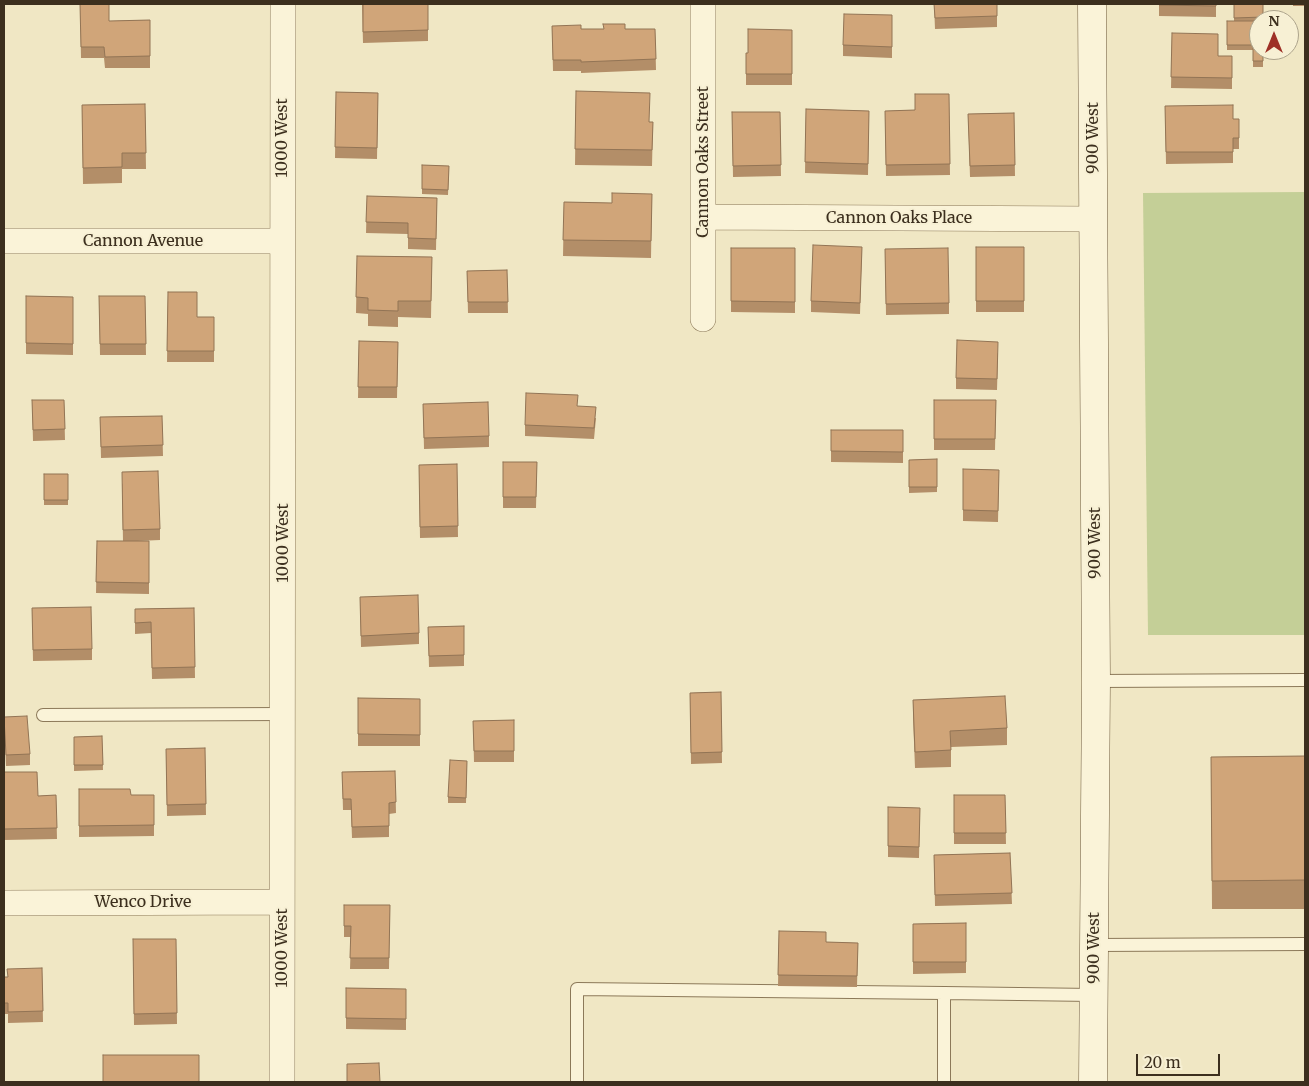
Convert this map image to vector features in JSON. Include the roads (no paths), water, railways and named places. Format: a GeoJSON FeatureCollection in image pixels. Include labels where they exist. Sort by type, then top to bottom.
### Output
{"type":"FeatureCollection","features":[{"type":"Feature","properties":{"kind":"main road","name":"900 West"},"geometry":{"type":"LineString","coordinates":[[1092,4],[1096,681],[1093,1082]]}},
{"type":"Feature","properties":{"kind":"street","name":"1000 West"},"geometry":{"type":"LineString","coordinates":[[282,1082],[283,4]]}},
{"type":"Feature","properties":{"kind":"street","name":"Cannon Oaks Street"},"geometry":{"type":"LineString","coordinates":[[703,4],[703,320]]}},
{"type":"Feature","properties":{"kind":"street","name":"Cannon Oaks Place"},"geometry":{"type":"LineString","coordinates":[[703,217],[1094,219]]}},
{"type":"Feature","properties":{"kind":"street","name":"Cannon Avenue"},"geometry":{"type":"LineString","coordinates":[[4,241],[282,241]]}},
{"type":"Feature","properties":{"kind":"street","name":"Wenco Drive"},"geometry":{"type":"LineString","coordinates":[[4,903],[282,902]]}},
{"type":"Feature","properties":{"kind":"lane"},"geometry":{"type":"LineString","coordinates":[[1096,681],[1305,680]]}},
{"type":"Feature","properties":{"kind":"lane"},"geometry":{"type":"LineString","coordinates":[[43,715],[283,714]]}},
{"type":"Feature","properties":{"kind":"lane"},"geometry":{"type":"LineString","coordinates":[[1094,945],[1305,944]]}},
{"type":"Feature","properties":{"kind":"lane"},"geometry":{"type":"LineString","coordinates":[[577,1082],[577,988],[1094,995]]}},
{"type":"Feature","properties":{"kind":"lane"},"geometry":{"type":"LineString","coordinates":[[944,993],[944,1082]]}}]}
